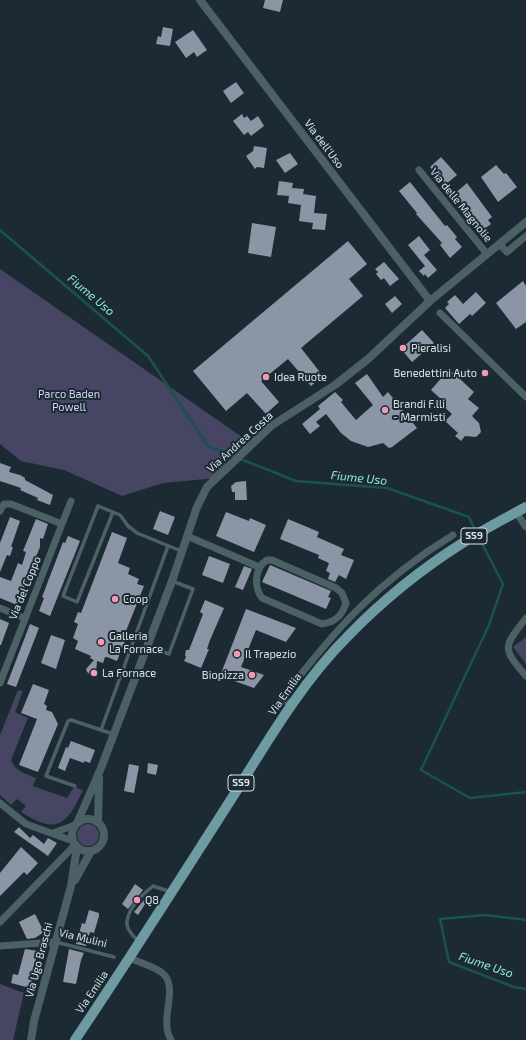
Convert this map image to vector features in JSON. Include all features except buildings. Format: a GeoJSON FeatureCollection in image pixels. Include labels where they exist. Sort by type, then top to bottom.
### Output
{"type":"FeatureCollection","features":[{"type":"Feature","properties":{"kind":"main road","name":"Via Emilia"},"geometry":{"type":"LineString","coordinates":[[75,1040],[130,958],[292,705],[319,668],[380,604],[410,579],[442,557],[526,507]]}},
{"type":"Feature","properties":{"kind":"street","name":"Via dell'Uso"},"geometry":{"type":"LineString","coordinates":[[200,0],[430,301]]}},
{"type":"Feature","properties":{"kind":"street","name":"Via delle Magnolie"},"geometry":{"type":"LineString","coordinates":[[419,170],[487,254]]}},
{"type":"Feature","properties":{"kind":"street","name":"Via Andrea Costa"},"geometry":{"type":"LineString","coordinates":[[77,823],[99,773],[148,646],[197,508],[211,483],[271,426],[335,385],[368,360],[430,301],[526,222]]}},
{"type":"Feature","properties":{"kind":"street"},"geometry":{"type":"LineString","coordinates":[[499,244],[507,252],[526,236]]}},
{"type":"Feature","properties":{"kind":"street"},"geometry":{"type":"LineString","coordinates":[[440,312],[526,397]]}},
{"type":"Feature","properties":{"kind":"street","name":"Via del Coppo"},"geometry":{"type":"LineString","coordinates":[[0,683],[24,618],[71,501]]}},
{"type":"Feature","properties":{"kind":"street"},"geometry":{"type":"LineString","coordinates":[[0,511],[4,504],[11,504],[62,524]]}},
{"type":"Feature","properties":{"kind":"street"},"geometry":{"type":"LineString","coordinates":[[516,512],[526,527]]}},
{"type":"Feature","properties":{"kind":"street"},"geometry":{"type":"LineString","coordinates":[[292,705],[282,699],[317,653],[343,624],[364,602],[392,577],[431,547],[453,535]]}},
{"type":"Feature","properties":{"kind":"street"},"geometry":{"type":"LineString","coordinates":[[187,536],[259,567]]}},
{"type":"Feature","properties":{"kind":"street"},"geometry":{"type":"LineString","coordinates":[[272,560],[334,586],[344,597],[346,603],[341,614],[331,622],[322,624],[262,598],[256,585],[259,567],[264,562],[272,560]]}},
{"type":"Feature","properties":{"kind":"street"},"geometry":{"type":"LineString","coordinates":[[0,608],[24,618]]}},
{"type":"Feature","properties":{"kind":"street"},"geometry":{"type":"LineString","coordinates":[[526,618],[508,642],[508,651],[511,659],[526,676]]}},
{"type":"Feature","properties":{"kind":"street","name":"Via Andrea Costa"},"geometry":{"type":"LineString","coordinates":[[98,822],[99,773]]}},
{"type":"Feature","properties":{"kind":"street"},"geometry":{"type":"LineString","coordinates":[[0,803],[26,824],[53,833],[86,851],[91,851],[100,846],[103,841],[104,830],[98,822],[88,818],[53,833]]}},
{"type":"Feature","properties":{"kind":"street"},"geometry":{"type":"LineString","coordinates":[[75,844],[72,832],[77,823]]}},
{"type":"Feature","properties":{"kind":"street"},"geometry":{"type":"LineString","coordinates":[[0,921],[75,844]]}},
{"type":"Feature","properties":{"kind":"street","name":"Via Ugo Braschi"},"geometry":{"type":"LineString","coordinates":[[72,886],[75,844]]}},
{"type":"Feature","properties":{"kind":"street","name":"Via Ugo Braschi"},"geometry":{"type":"LineString","coordinates":[[31,1040],[34,1021],[54,942],[72,886],[91,851]]}},
{"type":"Feature","properties":{"kind":"street","name":"Via Mulini"},"geometry":{"type":"LineString","coordinates":[[0,946],[54,942]]}},
{"type":"Feature","properties":{"kind":"street"},"geometry":{"type":"LineString","coordinates":[[130,958],[162,973],[168,981],[170,992],[165,1026],[171,1040]]}},
{"type":"Feature","properties":{"kind":"lane"},"geometry":{"type":"LineString","coordinates":[[112,512],[77,602],[63,596],[98,506],[120,515],[128,526],[136,533],[182,551]]}},
{"type":"Feature","properties":{"kind":"lane"},"geometry":{"type":"LineString","coordinates":[[101,730],[168,546]]}},
{"type":"Feature","properties":{"kind":"lane"},"geometry":{"type":"LineString","coordinates":[[148,646],[169,654],[193,589],[172,581]]}},
{"type":"Feature","properties":{"kind":"lane"},"geometry":{"type":"LineString","coordinates":[[75,786],[46,776],[65,726],[71,720],[114,734]]}},
{"type":"Feature","properties":{"kind":"lane"},"geometry":{"type":"LineString","coordinates":[[140,942],[131,934],[127,925],[134,907],[142,894],[153,886],[172,892]]}},
{"type":"Feature","properties":{"kind":"lane","name":"Via Mulini"},"geometry":{"type":"LineString","coordinates":[[54,942],[114,957]]}},
{"type":"Feature","properties":{"kind":"green space","name":"Parco Baden Powell"},"geometry":{"type":"Polygon","coordinates":[[[0,269],[242,437],[216,478],[163,483],[122,496],[64,470],[21,461],[0,444],[0,269]]]}},
{"type":"Feature","properties":{"kind":"green space"},"geometry":{"type":"Polygon","coordinates":[[[526,637],[526,664],[513,647],[526,637]]]}},
{"type":"Feature","properties":{"kind":"green space"},"geometry":{"type":"Polygon","coordinates":[[[18,690],[23,691],[15,712],[28,718],[11,760],[13,764],[21,772],[36,778],[33,786],[67,798],[74,787],[83,790],[72,811],[60,823],[44,823],[33,819],[21,812],[26,806],[17,799],[11,805],[0,795],[0,735],[18,690]]]}},
{"type":"Feature","properties":{"kind":"green space"},"geometry":{"type":"Polygon","coordinates":[[[84,824],[92,824],[99,831],[99,839],[92,846],[84,846],[77,839],[77,831],[84,824]]]}},
{"type":"Feature","properties":{"kind":"green space"},"geometry":{"type":"Polygon","coordinates":[[[0,984],[24,993],[13,1040],[0,1040],[0,984]]]}},
{"type":"Feature","properties":{"kind":"waterway","name":"Fiume Uso"},"geometry":{"type":"LineString","coordinates":[[0,230],[148,356],[208,446],[296,481],[387,488],[469,517],[476,532]]}},
{"type":"Feature","properties":{"kind":"waterway","name":"Fiume Uso"},"geometry":{"type":"LineString","coordinates":[[478,536],[503,584],[489,625],[421,770],[470,798],[526,792]]}},
{"type":"Feature","properties":{"kind":"waterway","name":"Fiume Uso"},"geometry":{"type":"LineString","coordinates":[[526,920],[485,915],[440,919],[449,962],[514,987],[526,989]]}},
{"type":"Feature","properties":{"kind":"place","name":"Pieralisi"},"geometry":{"type":"Point","coordinates":[403,348]}},
{"type":"Feature","properties":{"kind":"place","name":"Benedettini Auto"},"geometry":{"type":"Point","coordinates":[485,373]}},
{"type":"Feature","properties":{"kind":"place","name":"Idea Ruote"},"geometry":{"type":"Point","coordinates":[266,377]}},
{"type":"Feature","properties":{"kind":"place","name":"Brandi F.lli - Marmisti"},"geometry":{"type":"Point","coordinates":[385,410]}},
{"type":"Feature","properties":{"kind":"place","name":"Coop"},"geometry":{"type":"Point","coordinates":[115,599]}},
{"type":"Feature","properties":{"kind":"place","name":"Galleria La Fornace"},"geometry":{"type":"Point","coordinates":[101,642]}},
{"type":"Feature","properties":{"kind":"place","name":"Il Trapezio"},"geometry":{"type":"Point","coordinates":[237,654]}},
{"type":"Feature","properties":{"kind":"place","name":"La Fornace"},"geometry":{"type":"Point","coordinates":[94,673]}},
{"type":"Feature","properties":{"kind":"place","name":"Biopizza"},"geometry":{"type":"Point","coordinates":[252,675]}},
{"type":"Feature","properties":{"kind":"place","name":"Q8"},"geometry":{"type":"Point","coordinates":[137,900]}}]}
